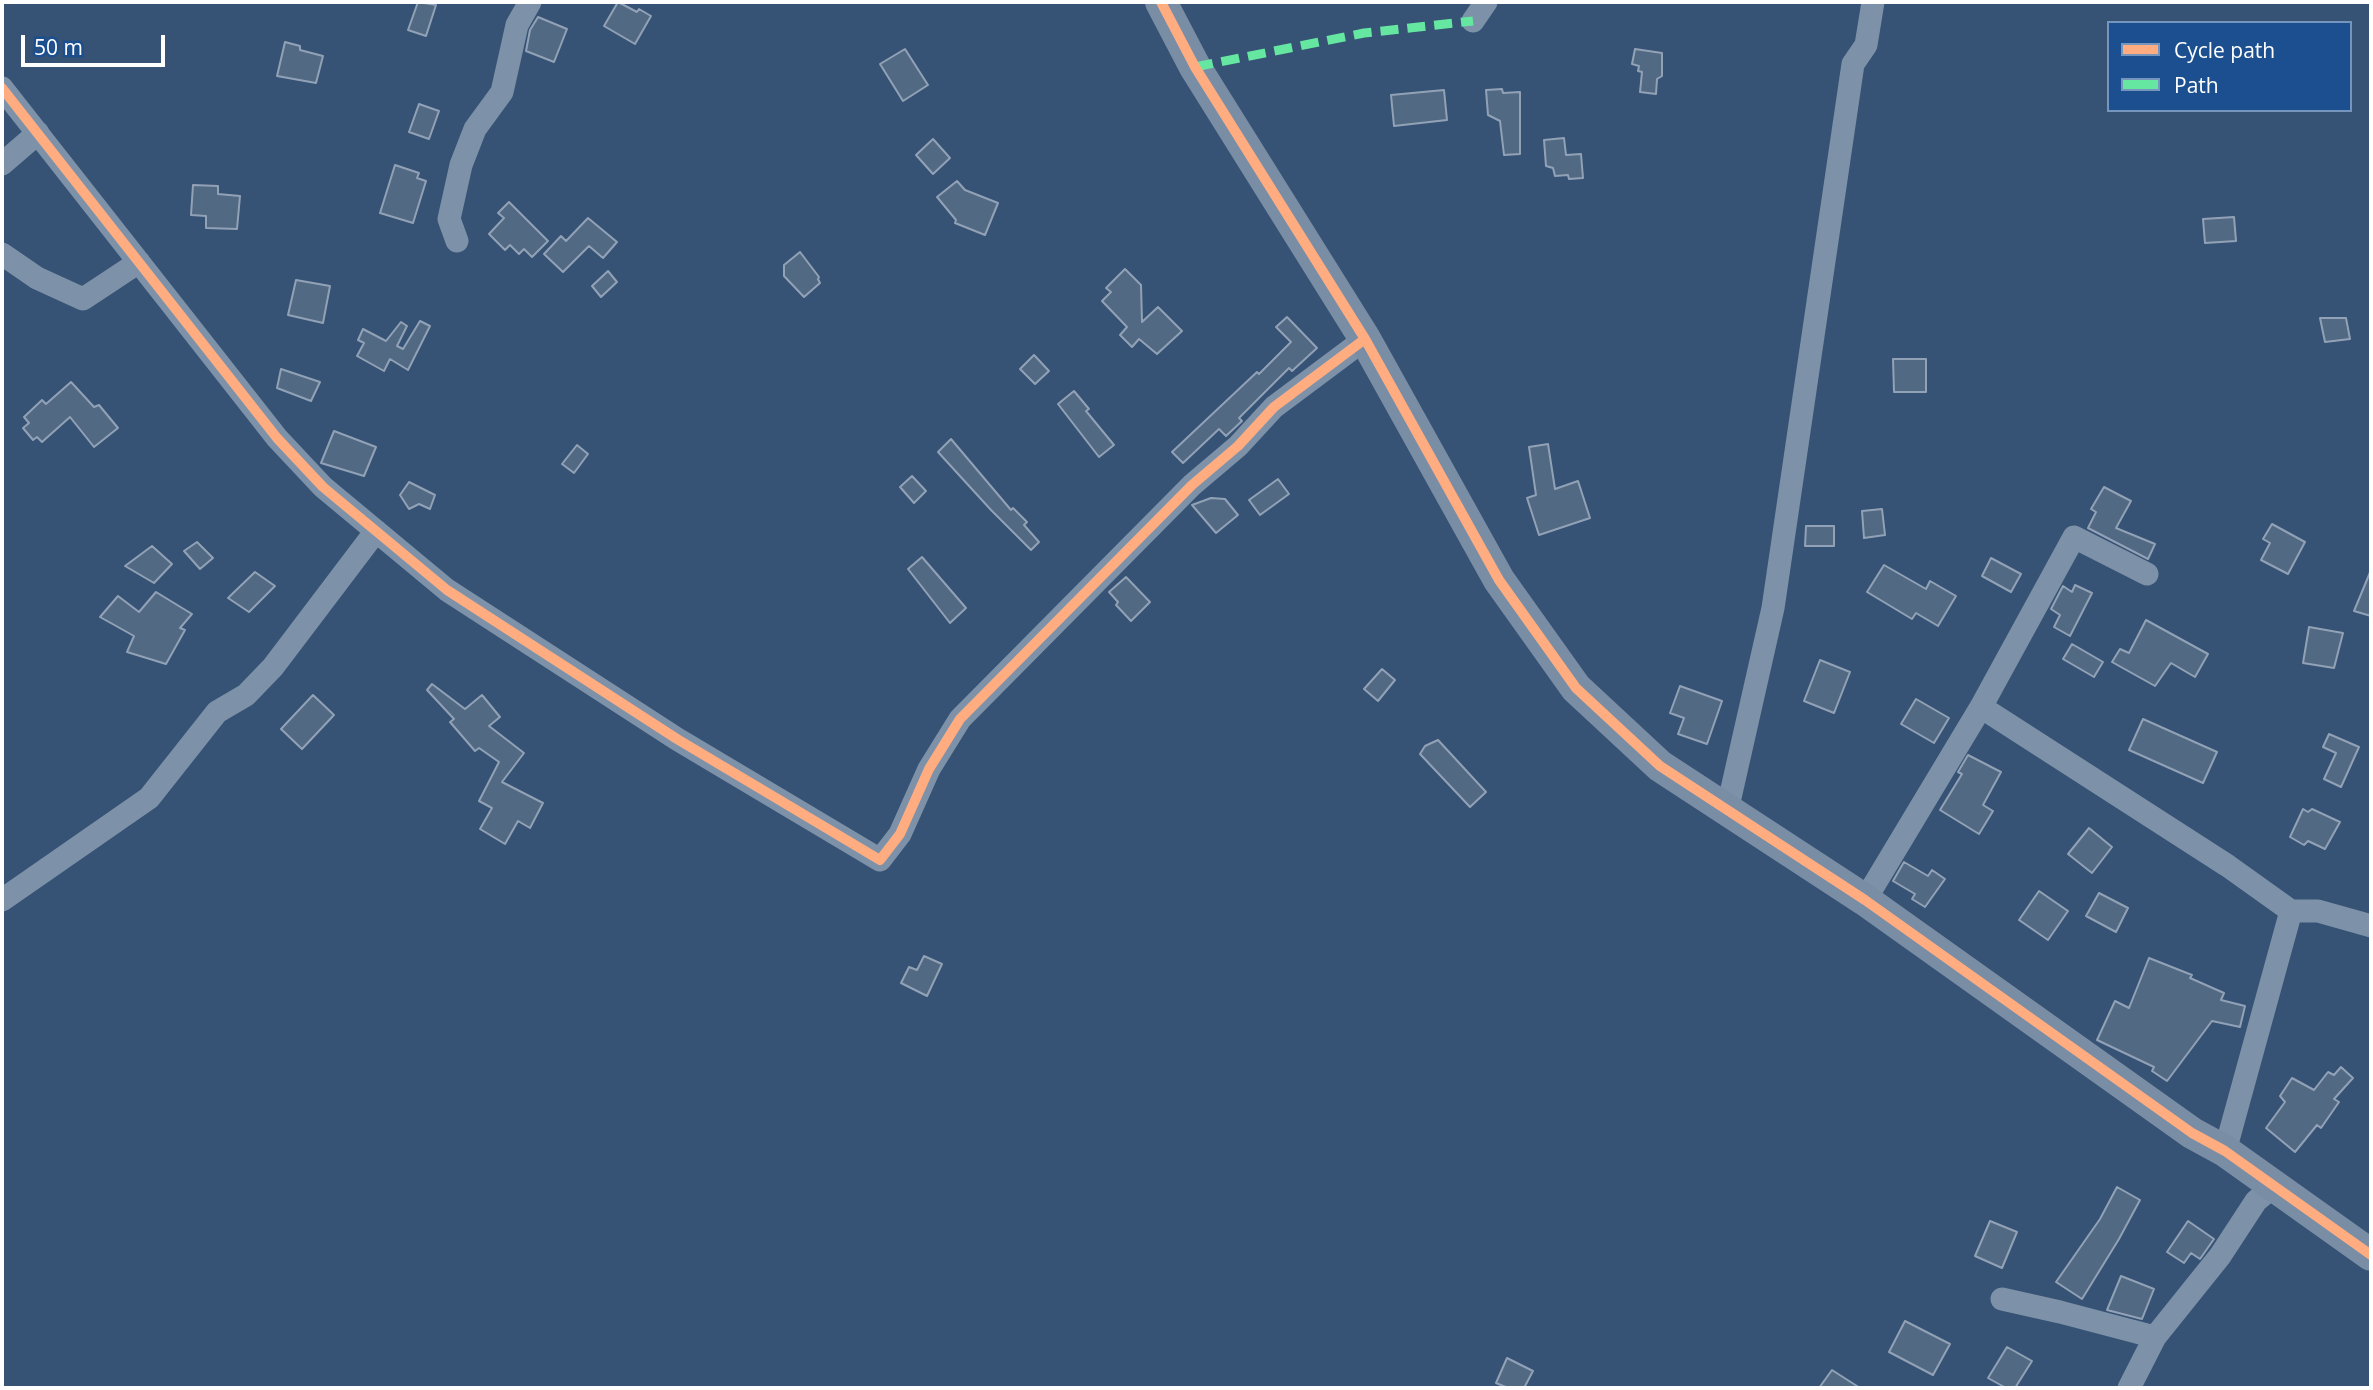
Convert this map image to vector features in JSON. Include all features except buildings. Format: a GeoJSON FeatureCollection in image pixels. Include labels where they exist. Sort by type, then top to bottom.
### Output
{"type":"FeatureCollection","features":[{"type":"Feature","properties":{"kind":"street"},"geometry":{"type":"LineString","coordinates":[[457,242],[449,219],[461,165],[475,129],[502,92],[517,25],[530,2]]}},
{"type":"Feature","properties":{"kind":"street"},"geometry":{"type":"LineString","coordinates":[[1161,2],[1195,67],[1364,339],[1500,580],[1576,688],[1660,766],[1865,900],[2192,1133],[2225,1151],[2371,1255]]}},
{"type":"Feature","properties":{"kind":"street"},"geometry":{"type":"LineString","coordinates":[[1727,811],[1773,608],[1853,64],[1866,45],[1874,2]]}},
{"type":"Feature","properties":{"kind":"street"},"geometry":{"type":"LineString","coordinates":[[2,88],[277,438],[323,487],[459,597],[677,739],[880,860],[901,834],[929,769],[960,719],[1192,485],[1238,446],[1274,407],[1364,339]]}},
{"type":"Feature","properties":{"kind":"street"},"geometry":{"type":"LineString","coordinates":[[2,164],[37,133]]}},
{"type":"Feature","properties":{"kind":"street"},"geometry":{"type":"LineString","coordinates":[[2,254],[37,278],[83,299],[138,262]]}},
{"type":"Feature","properties":{"kind":"street"},"geometry":{"type":"LineString","coordinates":[[2,900],[149,798],[217,712],[246,695],[273,667],[376,531]]}},
{"type":"Feature","properties":{"kind":"street"},"geometry":{"type":"LineString","coordinates":[[1865,900],[1981,706],[2074,537],[2147,574]]}},
{"type":"Feature","properties":{"kind":"street"},"geometry":{"type":"LineString","coordinates":[[1981,706],[2228,866],[2291,911],[2318,911],[2371,926]]}},
{"type":"Feature","properties":{"kind":"street"},"geometry":{"type":"LineString","coordinates":[[2225,1151],[2291,911]]}},
{"type":"Feature","properties":{"kind":"street"},"geometry":{"type":"LineString","coordinates":[[2129,1388],[2155,1337],[2220,1256],[2256,1201],[2274,1186]]}},
{"type":"Feature","properties":{"kind":"street"},"geometry":{"type":"LineString","coordinates":[[2002,1299],[2084,1317],[2155,1337]]}},
{"type":"Feature","properties":{"kind":"marked path"},"geometry":{"type":"LineString","coordinates":[[1195,67],[1364,33],[1473,21]]}},
{"type":"Feature","properties":{"kind":"cycle path"},"geometry":{"type":"LineString","coordinates":[[1161,2],[1195,67],[1365,339],[1499,580],[1576,688],[1660,766],[1865,900],[2192,1133],[2225,1151],[2371,1255]]}},
{"type":"Feature","properties":{"kind":"cycle path"},"geometry":{"type":"LineString","coordinates":[[2,88],[277,438],[323,487],[447,590],[677,739],[880,860],[900,834],[929,769],[960,719],[1192,485],[1238,446],[1274,407],[1365,339]]}}]}
